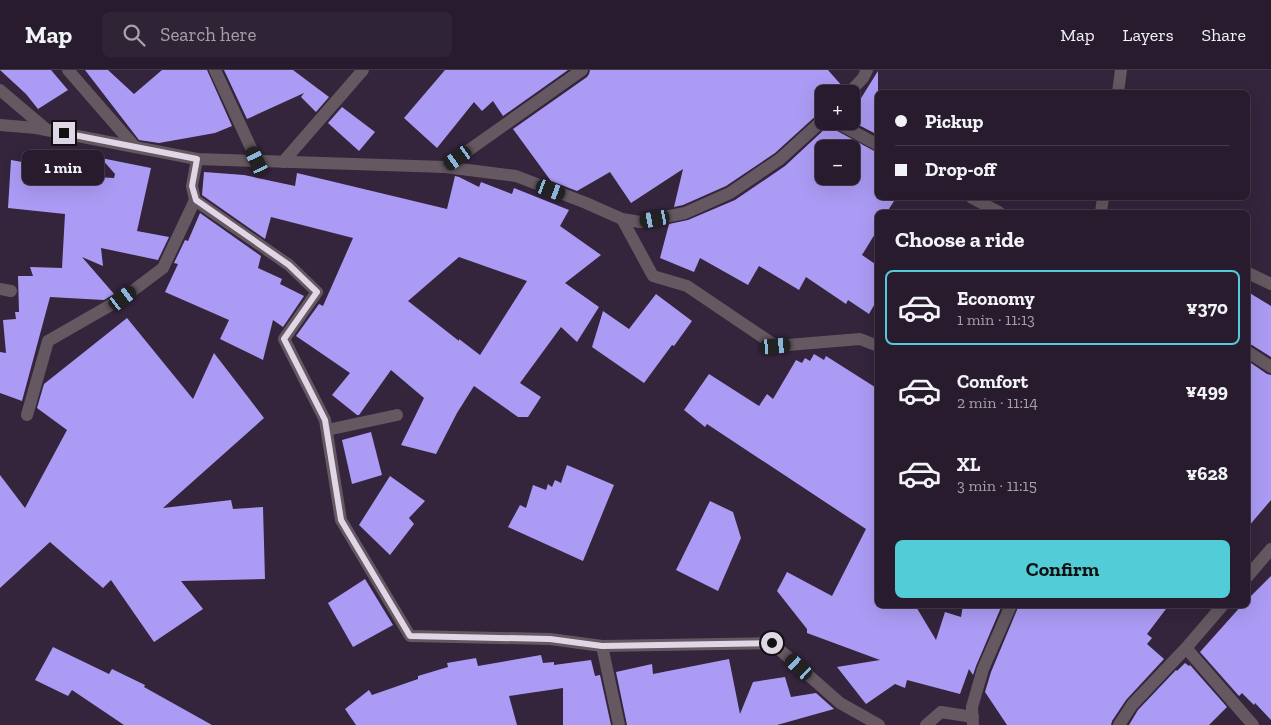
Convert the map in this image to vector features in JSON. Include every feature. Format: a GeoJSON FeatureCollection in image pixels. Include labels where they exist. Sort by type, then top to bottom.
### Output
{"type":"FeatureCollection","features":[{"type":"Feature","properties":{"kind":"street"},"geometry":{"type":"LineString","coordinates":[[68,70],[135,147]]}},
{"type":"Feature","properties":{"kind":"street"},"geometry":{"type":"LineString","coordinates":[[215,70],[257,161]]}},
{"type":"Feature","properties":{"kind":"street"},"geometry":{"type":"LineString","coordinates":[[284,162],[363,70]]}},
{"type":"Feature","properties":{"kind":"street"},"geometry":{"type":"LineString","coordinates":[[445,167],[582,70]]}},
{"type":"Feature","properties":{"kind":"street"},"geometry":{"type":"LineString","coordinates":[[856,85],[867,70]]}},
{"type":"Feature","properties":{"kind":"street"},"geometry":{"type":"LineString","coordinates":[[1118,90],[1121,70]]}},
{"type":"Feature","properties":{"kind":"street"},"geometry":{"type":"LineString","coordinates":[[0,90],[47,130]]}},
{"type":"Feature","properties":{"kind":"street"},"geometry":{"type":"LineString","coordinates":[[0,125],[36,128],[197,159],[445,167],[516,176],[622,219],[640,222],[685,213],[730,194],[780,159],[815,127]]}},
{"type":"Feature","properties":{"kind":"street"},"geometry":{"type":"LineString","coordinates":[[850,130],[875,143]]}},
{"type":"Feature","properties":{"kind":"street"},"geometry":{"type":"LineString","coordinates":[[197,159],[192,186],[196,200],[289,265],[317,292],[284,339],[325,420],[341,520],[410,636],[550,639],[602,646],[772,643],[840,703],[878,725]]}},
{"type":"Feature","properties":{"kind":"street"},"geometry":{"type":"LineString","coordinates":[[27,415],[48,340],[123,298],[163,268],[196,200]]}},
{"type":"Feature","properties":{"kind":"street"},"geometry":{"type":"LineString","coordinates":[[976,200],[995,210]]}},
{"type":"Feature","properties":{"kind":"street"},"geometry":{"type":"LineString","coordinates":[[622,219],[653,276],[687,286],[776,346],[860,339],[875,345]]}},
{"type":"Feature","properties":{"kind":"street"},"geometry":{"type":"LineString","coordinates":[[1250,274],[1271,284]]}},
{"type":"Feature","properties":{"kind":"street"},"geometry":{"type":"LineString","coordinates":[[1250,353],[1271,367]]}},
{"type":"Feature","properties":{"kind":"street"},"geometry":{"type":"LineString","coordinates":[[327,430],[397,415]]}},
{"type":"Feature","properties":{"kind":"street"},"geometry":{"type":"LineString","coordinates":[[1250,574],[1271,549]]}},
{"type":"Feature","properties":{"kind":"street"},"geometry":{"type":"LineString","coordinates":[[926,725],[941,712],[973,721],[972,707],[983,669],[1010,608]]}},
{"type":"Feature","properties":{"kind":"street"},"geometry":{"type":"LineString","coordinates":[[1118,725],[1132,705],[1186,648],[1220,608]]}},
{"type":"Feature","properties":{"kind":"street"},"geometry":{"type":"LineString","coordinates":[[602,646],[619,725]]}},
{"type":"Feature","properties":{"kind":"street"},"geometry":{"type":"LineString","coordinates":[[1186,648],[1253,725]]}},
{"type":"Feature","properties":{"kind":"building"},"geometry":{"type":"Polygon","coordinates":[[[0,70],[51,70],[68,90],[38,109],[26,94],[0,70]]]}},
{"type":"Feature","properties":{"kind":"building"},"geometry":{"type":"Polygon","coordinates":[[[85,70],[108,70],[134,94],[162,70],[207,70],[232,126],[215,133],[159,143],[139,140],[85,70]]]}},
{"type":"Feature","properties":{"kind":"building"},"geometry":{"type":"Polygon","coordinates":[[[224,70],[293,70],[329,97],[316,112],[301,97],[304,93],[247,119],[224,70]]]}},
{"type":"Feature","properties":{"kind":"building"},"geometry":{"type":"Polygon","coordinates":[[[445,70],[568,70],[503,116],[493,101],[482,111],[474,102],[437,148],[404,118],[445,70]]]}},
{"type":"Feature","properties":{"kind":"building"},"geometry":{"type":"Polygon","coordinates":[[[590,70],[828,70],[841,85],[815,85],[815,117],[775,153],[726,186],[683,205],[674,207],[683,169],[631,203],[610,172],[577,191],[551,181],[513,129],[589,74],[590,70]]]}},
{"type":"Feature","properties":{"kind":"building"},"geometry":{"type":"Polygon","coordinates":[[[878,71],[878,90],[875,90],[875,133],[860,126],[860,100],[878,71]]]}},
{"type":"Feature","properties":{"kind":"building"},"geometry":{"type":"Polygon","coordinates":[[[342,107],[375,132],[359,151],[328,123],[342,107]]]}},
{"type":"Feature","properties":{"kind":"building"},"geometry":{"type":"Polygon","coordinates":[[[824,130],[835,130],[854,140],[815,140],[815,185],[860,185],[860,143],[875,151],[875,200],[895,200],[888,210],[875,210],[875,234],[862,255],[875,264],[875,303],[869,314],[848,300],[846,304],[806,277],[799,290],[759,266],[748,285],[700,258],[694,272],[660,258],[669,224],[688,220],[735,200],[785,166],[824,130]]]}},
{"type":"Feature","properties":{"kind":"building"},"geometry":{"type":"Polygon","coordinates":[[[23,152],[59,157],[57,175],[114,178],[115,174],[101,158],[151,168],[137,231],[169,237],[158,260],[101,248],[103,266],[82,257],[114,294],[104,300],[50,297],[22,401],[0,393],[0,352],[6,353],[3,320],[16,319],[15,312],[19,312],[18,276],[33,276],[30,267],[62,268],[65,214],[8,208],[11,160],[22,162],[23,152]]]}},
{"type":"Feature","properties":{"kind":"building"},"geometry":{"type":"Polygon","coordinates":[[[204,172],[244,175],[295,186],[297,173],[447,209],[455,176],[479,187],[481,182],[512,194],[514,188],[569,210],[560,226],[601,255],[565,283],[599,307],[577,342],[561,327],[520,383],[541,397],[528,417],[518,417],[474,386],[457,413],[436,454],[401,445],[424,398],[391,370],[359,415],[357,415],[332,395],[350,373],[296,336],[319,304],[323,306],[353,238],[271,217],[265,239],[202,195],[204,172]],[[459,257],[408,301],[480,355],[527,281],[459,257]]]}},
{"type":"Feature","properties":{"kind":"building"},"geometry":{"type":"Polygon","coordinates":[[[200,213],[261,256],[258,268],[282,279],[280,284],[304,296],[283,327],[273,320],[263,360],[220,339],[229,320],[165,292],[178,264],[174,263],[185,240],[188,241],[200,213]]]}},
{"type":"Feature","properties":{"kind":"building"},"geometry":{"type":"Polygon","coordinates":[[[1250,293],[1271,306],[1271,357],[1250,344],[1250,293]]]}},
{"type":"Feature","properties":{"kind":"building"},"geometry":{"type":"Polygon","coordinates":[[[656,294],[692,321],[644,383],[592,347],[603,311],[629,329],[656,294]]]}},
{"type":"Feature","properties":{"kind":"building"},"geometry":{"type":"Polygon","coordinates":[[[127,318],[193,399],[214,353],[264,418],[163,508],[231,500],[233,509],[263,507],[265,579],[181,581],[203,609],[154,642],[111,580],[103,588],[50,542],[0,588],[0,475],[25,508],[67,430],[37,408],[44,384],[127,318]]]}},
{"type":"Feature","properties":{"kind":"building"},"geometry":{"type":"Polygon","coordinates":[[[814,354],[824,360],[826,356],[875,387],[875,608],[917,608],[936,640],[945,612],[961,617],[962,608],[1001,608],[973,675],[969,669],[960,694],[907,680],[905,688],[895,684],[866,704],[837,667],[880,660],[807,633],[807,629],[777,591],[787,572],[832,596],[866,529],[707,424],[705,427],[684,410],[709,374],[759,406],[767,394],[773,399],[796,360],[802,363],[805,358],[810,361],[814,354]]]}},
{"type":"Feature","properties":{"kind":"building"},"geometry":{"type":"Polygon","coordinates":[[[1250,362],[1271,375],[1271,500],[1250,525],[1250,362]]]}},
{"type":"Feature","properties":{"kind":"building"},"geometry":{"type":"Polygon","coordinates":[[[371,432],[382,475],[352,484],[342,440],[371,432]]]}},
{"type":"Feature","properties":{"kind":"building"},"geometry":{"type":"Polygon","coordinates":[[[567,465],[614,485],[583,561],[508,527],[520,505],[526,508],[533,485],[546,490],[548,484],[552,487],[555,480],[561,483],[567,465]]]}},
{"type":"Feature","properties":{"kind":"building"},"geometry":{"type":"Polygon","coordinates":[[[390,476],[425,501],[409,518],[414,524],[390,555],[359,525],[390,476]]]}},
{"type":"Feature","properties":{"kind":"building"},"geometry":{"type":"Polygon","coordinates":[[[710,501],[733,512],[741,538],[718,591],[676,570],[710,501]]]}},
{"type":"Feature","properties":{"kind":"building"},"geometry":{"type":"Polygon","coordinates":[[[1271,576],[1271,720],[1255,703],[1254,705],[1242,693],[1239,696],[1200,652],[1239,608],[1250,608],[1250,597],[1271,576]]]}},
{"type":"Feature","properties":{"kind":"building"},"geometry":{"type":"Polygon","coordinates":[[[365,579],[393,625],[353,647],[328,603],[365,579]]]}},
{"type":"Feature","properties":{"kind":"building"},"geometry":{"type":"Polygon","coordinates":[[[1018,608],[1167,608],[1147,634],[1152,638],[1147,644],[1164,659],[1126,700],[1111,725],[1007,725],[985,692],[991,672],[1018,608]]]}},
{"type":"Feature","properties":{"kind":"building"},"geometry":{"type":"Polygon","coordinates":[[[53,647],[109,674],[112,669],[145,685],[144,687],[212,725],[124,725],[72,690],[68,696],[35,680],[53,647]]]}},
{"type":"Feature","properties":{"kind":"building"},"geometry":{"type":"Polygon","coordinates":[[[541,655],[543,663],[554,662],[554,665],[591,660],[595,676],[600,675],[611,725],[563,725],[563,688],[509,696],[517,725],[356,725],[345,709],[369,690],[372,695],[418,679],[418,676],[448,667],[447,663],[476,658],[478,666],[541,655]]]}},
{"type":"Feature","properties":{"kind":"building"},"geometry":{"type":"Polygon","coordinates":[[[729,659],[740,714],[753,682],[785,677],[791,697],[816,693],[834,709],[777,725],[627,725],[616,672],[652,664],[653,674],[729,659]]]}},
{"type":"Feature","properties":{"kind":"building"},"geometry":{"type":"Polygon","coordinates":[[[1185,663],[1190,665],[1227,707],[1209,725],[1129,725],[1138,710],[1185,663]]]}},
{"type":"Feature","properties":{"kind":"route"},"geometry":{"type":"LineString","coordinates":[[64,133],[197,159],[192,186],[196,200],[289,265],[317,292],[284,339],[325,420],[341,520],[410,636],[550,639],[602,646],[772,643]]}}]}
